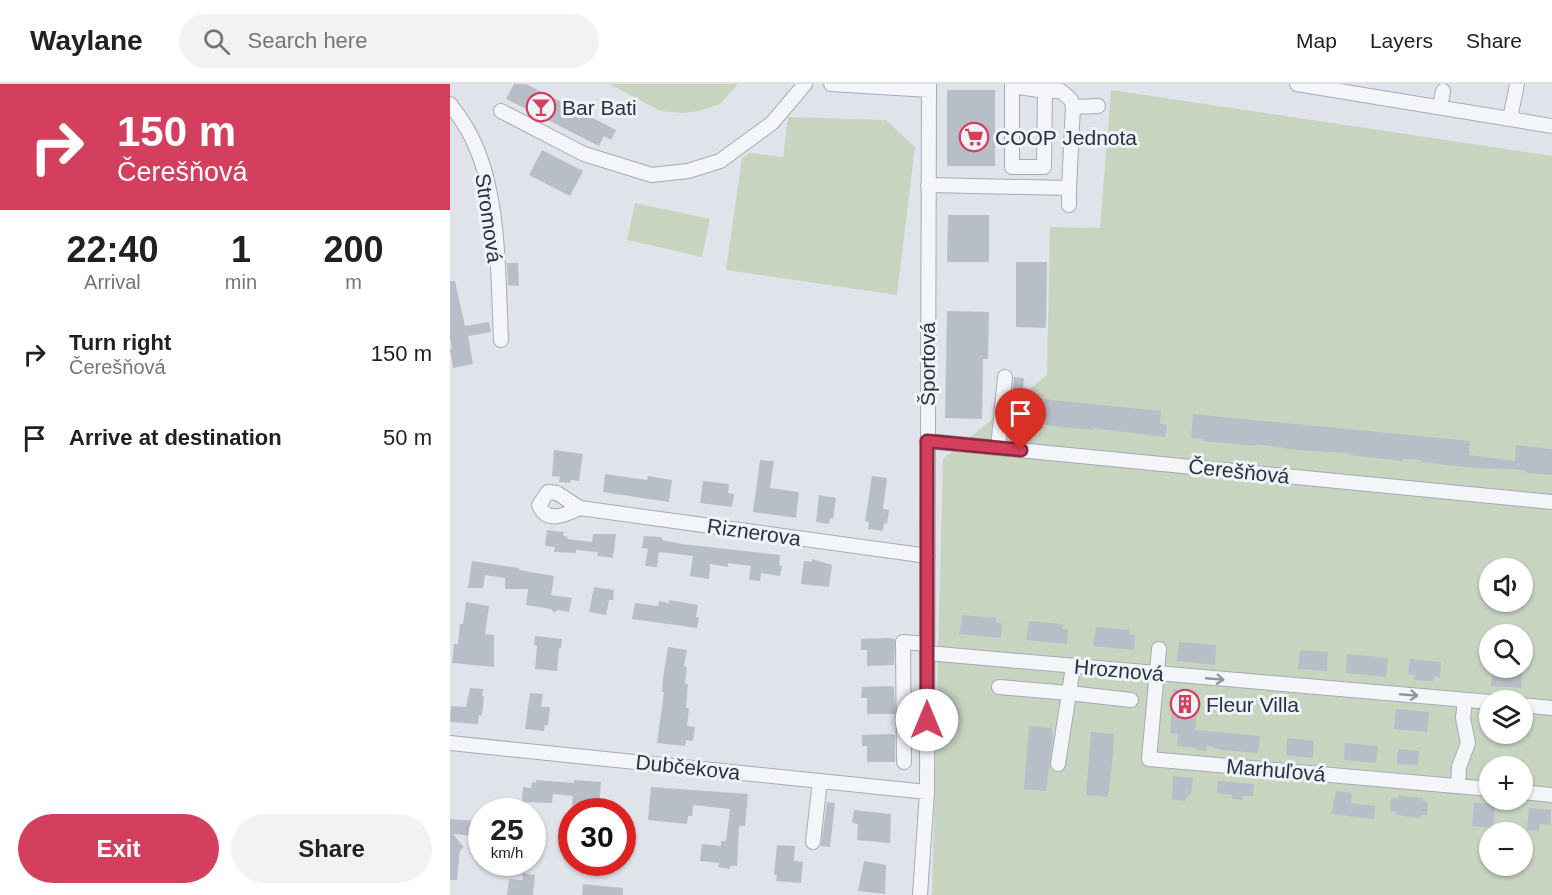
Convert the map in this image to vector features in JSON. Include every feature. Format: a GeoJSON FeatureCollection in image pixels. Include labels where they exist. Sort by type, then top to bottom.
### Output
{"type":"FeatureCollection","features":[{"type":"Feature","properties":{"kind":"street"},"geometry":{"type":"LineString","coordinates":[[501,111],[584,154],[652,175],[687,171],[720,160],[772,123],[804,84]]}},
{"type":"Feature","properties":{"kind":"street"},"geometry":{"type":"LineString","coordinates":[[831,84],[929,87]]}},
{"type":"Feature","properties":{"kind":"street"},"geometry":{"type":"LineString","coordinates":[[1296,84],[1552,126]]}},
{"type":"Feature","properties":{"kind":"street"},"geometry":{"type":"LineString","coordinates":[[1510,119],[1517,84]]}},
{"type":"Feature","properties":{"kind":"street"},"geometry":{"type":"LineString","coordinates":[[1045,90],[1044,167],[1012,167],[1012,86],[1060,91],[1071,99],[1072,107],[1069,205]]}},
{"type":"Feature","properties":{"kind":"street","name":"Športová"},"geometry":{"type":"LineString","coordinates":[[920,895],[927,792],[929,87]]}},
{"type":"Feature","properties":{"kind":"street"},"geometry":{"type":"LineString","coordinates":[[1440,108],[1443,91]]}},
{"type":"Feature","properties":{"kind":"street","name":"Stromová"},"geometry":{"type":"LineString","coordinates":[[450,104],[476,148],[489,189],[501,340]]}},
{"type":"Feature","properties":{"kind":"street"},"geometry":{"type":"LineString","coordinates":[[1072,107],[1098,106]]}},
{"type":"Feature","properties":{"kind":"street"},"geometry":{"type":"LineString","coordinates":[[928,185],[1069,188]]}},
{"type":"Feature","properties":{"kind":"street"},"geometry":{"type":"LineString","coordinates":[[998,448],[1005,377]]}},
{"type":"Feature","properties":{"kind":"street","name":"Čerešňová"},"geometry":{"type":"LineString","coordinates":[[927,441],[1552,502]]}},
{"type":"Feature","properties":{"kind":"street","name":"Riznerova"},"geometry":{"type":"LineString","coordinates":[[580,508],[928,556]]}},
{"type":"Feature","properties":{"kind":"street","name":"Hroznová"},"geometry":{"type":"LineString","coordinates":[[904,762],[903,642],[927,649],[1073,666],[1479,701]]}},
{"type":"Feature","properties":{"kind":"street"},"geometry":{"type":"LineString","coordinates":[[1157,673],[1159,650]]}},
{"type":"Feature","properties":{"kind":"street"},"geometry":{"type":"LineString","coordinates":[[1058,764],[1073,666]]}},
{"type":"Feature","properties":{"kind":"street","name":"Marhuľová"},"geometry":{"type":"LineString","coordinates":[[1157,673],[1149,759],[1479,788]]}},
{"type":"Feature","properties":{"kind":"street"},"geometry":{"type":"LineString","coordinates":[[999,687],[1131,700]]}},
{"type":"Feature","properties":{"kind":"street"},"geometry":{"type":"LineString","coordinates":[[1458,786],[1460,766],[1468,742],[1463,718],[1465,700]]}},
{"type":"Feature","properties":{"kind":"street"},"geometry":{"type":"LineString","coordinates":[[1533,706],[1552,708]]}},
{"type":"Feature","properties":{"kind":"street","name":"Dubčekova"},"geometry":{"type":"LineString","coordinates":[[450,742],[927,792]]}},
{"type":"Feature","properties":{"kind":"street"},"geometry":{"type":"LineString","coordinates":[[813,842],[820,781]]}},
{"type":"Feature","properties":{"kind":"street"},"geometry":{"type":"LineString","coordinates":[[1533,793],[1552,795]]}},
{"type":"Feature","properties":{"kind":"green space"},"geometry":{"type":"Polygon","coordinates":[[[609,84],[738,84],[720,104],[700,111],[683,113],[661,111],[609,84]]]}},
{"type":"Feature","properties":{"kind":"green space"},"geometry":{"type":"Polygon","coordinates":[[[1111,90],[1552,156],[1552,895],[932,895],[943,459],[1047,375],[1050,227],[1100,228],[1111,90]]]}},
{"type":"Feature","properties":{"kind":"green space"},"geometry":{"type":"Polygon","coordinates":[[[788,117],[886,120],[915,147],[897,295],[726,270],[742,158],[750,153],[783,157],[788,117]]]}},
{"type":"Feature","properties":{"kind":"green space"},"geometry":{"type":"Polygon","coordinates":[[[635,203],[710,219],[702,257],[627,240],[635,203]]]}},
{"type":"Feature","properties":{"kind":"building"},"geometry":{"type":"Polygon","coordinates":[[[514,84],[526,84],[616,130],[611,140],[604,136],[599,146],[506,99],[514,84]]]}},
{"type":"Feature","properties":{"kind":"building"},"geometry":{"type":"Polygon","coordinates":[[[947,90],[995,90],[995,166],[947,166],[947,90]]]}},
{"type":"Feature","properties":{"kind":"building"},"geometry":{"type":"Polygon","coordinates":[[[542,150],[583,171],[570,196],[529,175],[542,150]]]}},
{"type":"Feature","properties":{"kind":"building"},"geometry":{"type":"Polygon","coordinates":[[[948,215],[989,215],[989,262],[947,262],[948,215]]]}},
{"type":"Feature","properties":{"kind":"building"},"geometry":{"type":"Polygon","coordinates":[[[1016,262],[1047,262],[1046,328],[1016,327],[1016,262]]]}},
{"type":"Feature","properties":{"kind":"building"},"geometry":{"type":"Polygon","coordinates":[[[507,263],[518,263],[519,286],[508,285],[507,263]]]}},
{"type":"Feature","properties":{"kind":"building"},"geometry":{"type":"Polygon","coordinates":[[[450,281],[455,281],[465,326],[489,322],[491,332],[468,336],[473,364],[453,368],[450,349],[452,349],[450,281]]]}},
{"type":"Feature","properties":{"kind":"building"},"geometry":{"type":"Polygon","coordinates":[[[947,311],[989,312],[988,359],[983,359],[982,419],[945,418],[947,311]]]}},
{"type":"Feature","properties":{"kind":"building"},"geometry":{"type":"Polygon","coordinates":[[[1014,377],[1024,378],[1022,397],[1161,411],[1160,424],[1167,425],[1165,437],[1020,421],[1019,426],[1009,425],[1014,377]]]}},
{"type":"Feature","properties":{"kind":"building"},"geometry":{"type":"Polygon","coordinates":[[[1193,414],[1470,441],[1469,455],[1515,461],[1516,445],[1552,449],[1552,475],[1526,473],[1526,471],[1514,469],[1475,468],[1421,462],[1422,460],[1402,459],[1402,461],[1349,455],[1349,453],[1203,441],[1203,439],[1191,438],[1193,414]]]}},
{"type":"Feature","properties":{"kind":"building"},"geometry":{"type":"Polygon","coordinates":[[[554,450],[583,454],[579,481],[559,482],[560,477],[552,476],[554,450]]]}},
{"type":"Feature","properties":{"kind":"building"},"geometry":{"type":"Polygon","coordinates":[[[760,460],[774,461],[770,488],[799,492],[796,518],[753,512],[760,460]]]}},
{"type":"Feature","properties":{"kind":"building"},"geometry":{"type":"Polygon","coordinates":[[[605,474],[647,480],[648,476],[672,480],[669,502],[603,492],[605,474]]]}},
{"type":"Feature","properties":{"kind":"building"},"geometry":{"type":"Polygon","coordinates":[[[872,476],[887,478],[883,509],[889,510],[887,524],[884,523],[883,531],[868,529],[869,522],[865,521],[872,476]]]}},
{"type":"Feature","properties":{"kind":"building"},"geometry":{"type":"Polygon","coordinates":[[[703,481],[729,484],[728,493],[734,494],[732,507],[700,503],[703,481]]]}},
{"type":"Feature","properties":{"kind":"building"},"geometry":{"type":"Polygon","coordinates":[[[819,495],[836,498],[833,519],[830,518],[829,524],[816,522],[819,495]]]}},
{"type":"Feature","properties":{"kind":"building"},"geometry":{"type":"Polygon","coordinates":[[[547,530],[564,532],[563,536],[568,537],[567,539],[592,542],[593,534],[616,534],[613,558],[597,556],[598,552],[576,550],[576,553],[554,552],[555,547],[545,546],[547,530]]]}},
{"type":"Feature","properties":{"kind":"building"},"geometry":{"type":"Polygon","coordinates":[[[644,536],[662,537],[662,540],[682,544],[780,555],[779,565],[782,566],[780,576],[761,573],[760,581],[749,580],[751,566],[728,563],[728,567],[710,564],[709,579],[690,576],[693,556],[659,552],[657,567],[645,566],[648,549],[642,548],[644,536]]]}},
{"type":"Feature","properties":{"kind":"building"},"geometry":{"type":"Polygon","coordinates":[[[812,559],[832,565],[829,587],[801,584],[804,561],[812,562],[812,559]]]}},
{"type":"Feature","properties":{"kind":"building"},"geometry":{"type":"Polygon","coordinates":[[[472,561],[554,576],[551,595],[572,598],[569,612],[558,610],[554,613],[551,609],[526,605],[528,589],[505,589],[505,578],[485,575],[483,588],[468,588],[472,561]]]}},
{"type":"Feature","properties":{"kind":"building"},"geometry":{"type":"Polygon","coordinates":[[[594,587],[614,590],[613,600],[609,600],[606,615],[589,612],[594,587]]]}},
{"type":"Feature","properties":{"kind":"building"},"geometry":{"type":"Polygon","coordinates":[[[669,600],[698,605],[697,628],[632,619],[635,603],[658,606],[659,601],[669,603],[669,600]]]}},
{"type":"Feature","properties":{"kind":"building"},"geometry":{"type":"Polygon","coordinates":[[[466,602],[489,606],[485,634],[494,635],[494,667],[452,663],[454,644],[458,644],[466,602]]]}},
{"type":"Feature","properties":{"kind":"building"},"geometry":{"type":"Polygon","coordinates":[[[963,615],[996,618],[996,623],[1002,623],[1001,638],[959,634],[963,615]]]}},
{"type":"Feature","properties":{"kind":"building"},"geometry":{"type":"Polygon","coordinates":[[[1029,621],[1063,624],[1062,629],[1068,629],[1067,644],[1026,640],[1029,621]]]}},
{"type":"Feature","properties":{"kind":"building"},"geometry":{"type":"Polygon","coordinates":[[[1096,627],[1130,630],[1129,635],[1135,635],[1134,650],[1093,646],[1096,627]]]}},
{"type":"Feature","properties":{"kind":"building"},"geometry":{"type":"Polygon","coordinates":[[[535,636],[562,639],[557,671],[535,669],[537,646],[534,645],[535,636]]]}},
{"type":"Feature","properties":{"kind":"building"},"geometry":{"type":"Polygon","coordinates":[[[861,639],[895,639],[894,665],[867,666],[867,650],[861,650],[861,639]]]}},
{"type":"Feature","properties":{"kind":"building"},"geometry":{"type":"Polygon","coordinates":[[[1179,642],[1216,645],[1215,665],[1177,661],[1179,642]]]}},
{"type":"Feature","properties":{"kind":"building"},"geometry":{"type":"Polygon","coordinates":[[[668,647],[687,650],[684,666],[687,667],[685,684],[688,684],[687,726],[695,727],[693,741],[686,740],[685,746],[657,743],[668,647]]]}},
{"type":"Feature","properties":{"kind":"building"},"geometry":{"type":"Polygon","coordinates":[[[1300,650],[1328,652],[1327,671],[1298,669],[1300,650]]]}},
{"type":"Feature","properties":{"kind":"building"},"geometry":{"type":"Polygon","coordinates":[[[1347,654],[1388,658],[1386,677],[1346,673],[1347,654]]]}},
{"type":"Feature","properties":{"kind":"building"},"geometry":{"type":"Polygon","coordinates":[[[1410,659],[1441,662],[1440,677],[1434,676],[1433,681],[1414,680],[1415,675],[1408,674],[1410,659]]]}},
{"type":"Feature","properties":{"kind":"building"},"geometry":{"type":"Polygon","coordinates":[[[1492,678],[1522,678],[1521,688],[1491,686],[1492,678]]]}},
{"type":"Feature","properties":{"kind":"building"},"geometry":{"type":"Polygon","coordinates":[[[862,687],[894,687],[895,714],[867,714],[867,698],[861,698],[862,687]]]}},
{"type":"Feature","properties":{"kind":"building"},"geometry":{"type":"Polygon","coordinates":[[[470,688],[483,689],[482,716],[479,715],[478,724],[450,722],[451,706],[466,707],[470,688]]]}},
{"type":"Feature","properties":{"kind":"building"},"geometry":{"type":"Polygon","coordinates":[[[1173,689],[1199,694],[1195,730],[1260,736],[1258,753],[1221,750],[1207,745],[1206,751],[1177,746],[1178,734],[1170,733],[1173,689]]]}},
{"type":"Feature","properties":{"kind":"building"},"geometry":{"type":"Polygon","coordinates":[[[530,693],[543,694],[541,707],[550,707],[548,725],[545,725],[544,731],[525,729],[530,693]]]}},
{"type":"Feature","properties":{"kind":"building"},"geometry":{"type":"Polygon","coordinates":[[[1396,709],[1429,712],[1427,732],[1394,729],[1396,709]]]}},
{"type":"Feature","properties":{"kind":"building"},"geometry":{"type":"Polygon","coordinates":[[[1029,726],[1051,728],[1053,737],[1046,791],[1024,789],[1029,726]]]}},
{"type":"Feature","properties":{"kind":"building"},"geometry":{"type":"Polygon","coordinates":[[[1091,732],[1114,734],[1108,797],[1086,795],[1091,732]]]}},
{"type":"Feature","properties":{"kind":"building"},"geometry":{"type":"Polygon","coordinates":[[[862,735],[895,735],[895,762],[867,762],[867,746],[862,746],[862,735]]]}},
{"type":"Feature","properties":{"kind":"building"},"geometry":{"type":"Polygon","coordinates":[[[1287,738],[1314,741],[1313,758],[1286,755],[1287,738]]]}},
{"type":"Feature","properties":{"kind":"building"},"geometry":{"type":"Polygon","coordinates":[[[1345,743],[1378,746],[1376,763],[1344,760],[1345,743]]]}},
{"type":"Feature","properties":{"kind":"building"},"geometry":{"type":"Polygon","coordinates":[[[1398,749],[1419,751],[1418,765],[1397,764],[1398,749]]]}},
{"type":"Feature","properties":{"kind":"building"},"geometry":{"type":"Polygon","coordinates":[[[1173,776],[1193,778],[1191,794],[1185,801],[1172,799],[1173,776]]]}},
{"type":"Feature","properties":{"kind":"building"},"geometry":{"type":"Polygon","coordinates":[[[536,780],[574,783],[574,780],[601,782],[600,798],[573,798],[573,796],[553,794],[552,803],[546,803],[546,798],[522,798],[523,787],[531,788],[532,782],[536,783],[536,780]]]}},
{"type":"Feature","properties":{"kind":"building"},"geometry":{"type":"Polygon","coordinates":[[[1218,781],[1254,784],[1253,796],[1243,796],[1242,800],[1232,799],[1232,795],[1217,793],[1218,781]]]}},
{"type":"Feature","properties":{"kind":"building"},"geometry":{"type":"Polygon","coordinates":[[[651,787],[748,794],[745,826],[739,826],[737,866],[730,866],[730,869],[718,867],[719,863],[700,861],[702,844],[721,846],[721,841],[726,841],[730,809],[693,805],[692,816],[688,816],[687,824],[648,820],[651,787]]]}},
{"type":"Feature","properties":{"kind":"building"},"geometry":{"type":"Polygon","coordinates":[[[1336,791],[1352,793],[1351,803],[1375,806],[1374,819],[1331,814],[1336,791]]]}},
{"type":"Feature","properties":{"kind":"building"},"geometry":{"type":"Polygon","coordinates":[[[1398,796],[1423,798],[1422,801],[1428,802],[1427,815],[1421,815],[1421,818],[1396,815],[1397,812],[1390,812],[1391,798],[1398,799],[1398,796]]]}},
{"type":"Feature","properties":{"kind":"building"},"geometry":{"type":"Polygon","coordinates":[[[827,802],[835,803],[830,847],[821,846],[827,802]]]}},
{"type":"Feature","properties":{"kind":"building"},"geometry":{"type":"Polygon","coordinates":[[[1474,803],[1479,803],[1479,810],[1494,810],[1494,822],[1479,822],[1479,827],[1472,826],[1474,803]]]}},
{"type":"Feature","properties":{"kind":"building"},"geometry":{"type":"Polygon","coordinates":[[[854,810],[891,814],[890,843],[857,840],[858,824],[852,823],[854,810]]]}},
{"type":"Feature","properties":{"kind":"building"},"geometry":{"type":"Polygon","coordinates":[[[1529,810],[1551,810],[1550,825],[1540,824],[1539,831],[1533,830],[1533,822],[1528,822],[1529,810]]]}},
{"type":"Feature","properties":{"kind":"building"},"geometry":{"type":"Polygon","coordinates":[[[450,819],[468,820],[468,836],[453,834],[464,847],[460,850],[457,880],[450,880],[450,819]]]}},
{"type":"Feature","properties":{"kind":"building"},"geometry":{"type":"Polygon","coordinates":[[[777,845],[795,846],[794,861],[803,862],[801,883],[776,881],[777,875],[774,875],[777,845]]]}},
{"type":"Feature","properties":{"kind":"building"},"geometry":{"type":"Polygon","coordinates":[[[864,861],[886,865],[885,894],[858,891],[864,861]]]}},
{"type":"Feature","properties":{"kind":"building"},"geometry":{"type":"Polygon","coordinates":[[[522,876],[535,876],[533,895],[507,895],[509,879],[523,880],[522,876]]]}},
{"type":"Feature","properties":{"kind":"building"},"geometry":{"type":"Polygon","coordinates":[[[583,884],[623,888],[623,895],[582,895],[583,884]]]}},
{"type":"Feature","properties":{"kind":"place","name":"Bar Bati"},"geometry":{"type":"Point","coordinates":[541,107]}},
{"type":"Feature","properties":{"kind":"place","name":"COOP Jednota"},"geometry":{"type":"Point","coordinates":[974,137]}},
{"type":"Feature","properties":{"kind":"place","name":"Fleur Villa"},"geometry":{"type":"Point","coordinates":[1185,704]}},
{"type":"Feature","properties":{"kind":"route"},"geometry":{"type":"LineString","coordinates":[[927,720],[927,441],[1021,450]]}}]}
